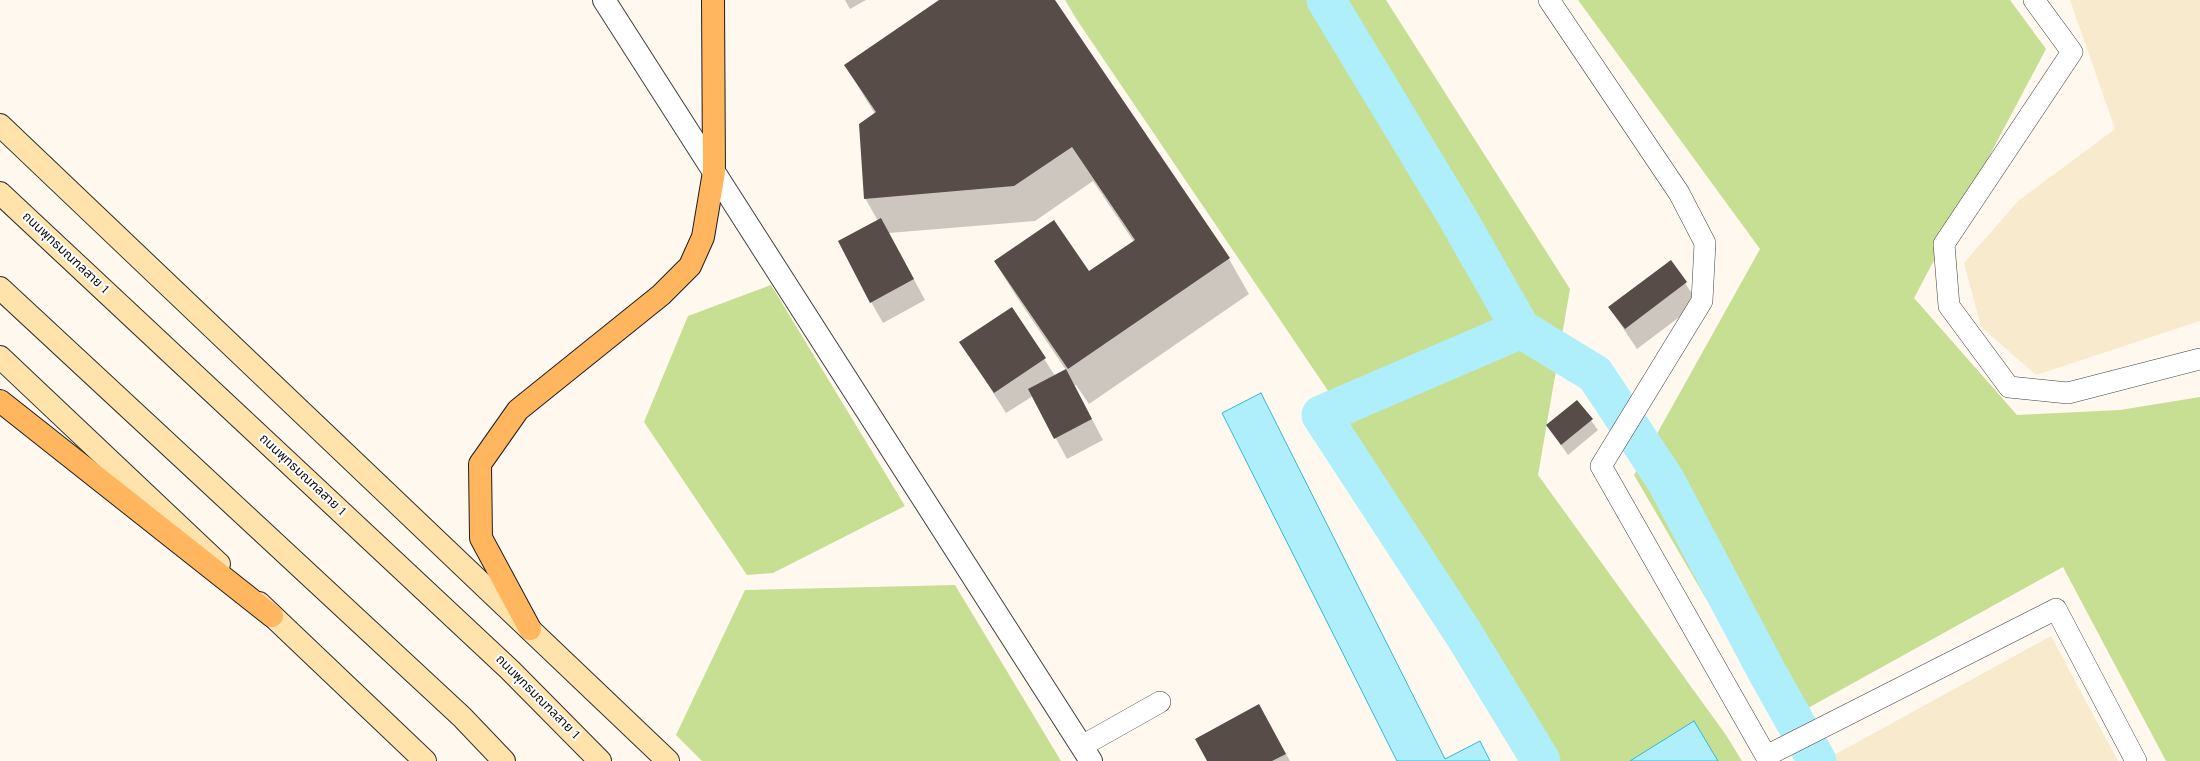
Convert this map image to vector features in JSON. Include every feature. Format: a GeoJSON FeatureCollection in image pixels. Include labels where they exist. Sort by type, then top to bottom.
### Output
{"type":"FeatureCollection","features":[{"type":"Feature","properties":{"kind":"main road"},"geometry":{"type":"LineString","coordinates":[[530,629],[481,538],[480,464],[518,410],[661,295],[690,266],[703,237],[714,172],[713,0]]}},
{"type":"Feature","properties":{"kind":"main road"},"geometry":{"type":"LineString","coordinates":[[0,125],[668,761]]}},
{"type":"Feature","properties":{"kind":"main road","name":"ถนนพุทธมณฑลสาย 1"},"geometry":{"type":"LineString","coordinates":[[0,193],[510,670],[600,761]]}},
{"type":"Feature","properties":{"kind":"main road"},"geometry":{"type":"LineString","coordinates":[[0,288],[462,717],[504,761]]}},
{"type":"Feature","properties":{"kind":"main road"},"geometry":{"type":"LineString","coordinates":[[0,357],[425,761]]}},
{"type":"Feature","properties":{"kind":"main road"},"geometry":{"type":"LineString","coordinates":[[0,400],[272,616]]}},
{"type":"Feature","properties":{"kind":"street"},"geometry":{"type":"LineString","coordinates":[[604,0],[1086,754]]}},
{"type":"Feature","properties":{"kind":"lane"},"geometry":{"type":"LineString","coordinates":[[1548,0],[1679,192],[1705,243],[1702,301],[1601,466],[1768,757],[1876,700],[2056,609],[2136,761]]}},
{"type":"Feature","properties":{"kind":"lane"},"geometry":{"type":"LineString","coordinates":[[2034,0],[2072,52],[1944,244],[1949,306],[2009,387],[2068,393],[2200,359]]}},
{"type":"Feature","properties":{"kind":"lane"},"geometry":{"type":"LineString","coordinates":[[1086,754],[1160,702]]}},
{"type":"Feature","properties":{"kind":"shaded area"},"geometry":{"type":"Polygon","coordinates":[[[2070,0],[2200,0],[2200,321],[2036,375],[1981,327],[1964,263],[2018,201],[2115,129],[2070,0]]]}},
{"type":"Feature","properties":{"kind":"shaded area"},"geometry":{"type":"Polygon","coordinates":[[[2051,636],[2118,761],[1823,761],[2051,636]]]}},
{"type":"Feature","properties":{"kind":"green space"},"geometry":{"type":"Polygon","coordinates":[[[1065,0],[1386,0],[1570,289],[1538,475],[1726,735],[1742,761],[1556,761],[1497,670],[1339,407],[1077,20],[1065,0]]]}},
{"type":"Feature","properties":{"kind":"green space"},"geometry":{"type":"Polygon","coordinates":[[[1578,0],[2010,0],[2046,49],[1914,298],[2017,415],[2120,410],[2200,397],[2200,761],[2166,761],[2063,567],[1779,724],[1634,475],[1760,249],[1578,0]]]}},
{"type":"Feature","properties":{"kind":"green space"},"geometry":{"type":"Polygon","coordinates":[[[771,285],[905,506],[773,573],[747,575],[644,422],[688,316],[771,285]]]}},
{"type":"Feature","properties":{"kind":"green space"},"geometry":{"type":"Polygon","coordinates":[[[955,585],[1061,761],[702,761],[676,735],[745,590],[955,585]]]}},
{"type":"Feature","properties":{"kind":"water"},"geometry":{"type":"Polygon","coordinates":[[[1261,393],[1445,759],[1480,741],[1490,761],[1397,761],[1222,413],[1261,393]]]}},
{"type":"Feature","properties":{"kind":"water"},"geometry":{"type":"Polygon","coordinates":[[[1694,721],[1718,761],[1630,761],[1694,721]]]}},
{"type":"Feature","properties":{"kind":"building"},"geometry":{"type":"Polygon","coordinates":[[[939,0],[1055,0],[1230,258],[1068,369],[994,261],[1054,220],[1089,271],[1135,240],[1072,147],[1014,186],[864,199],[859,124],[876,112],[844,65],[939,0]]]}},
{"type":"Feature","properties":{"kind":"building"},"geometry":{"type":"Polygon","coordinates":[[[881,218],[914,279],[870,303],[838,241],[881,218]]]}},
{"type":"Feature","properties":{"kind":"building"},"geometry":{"type":"Polygon","coordinates":[[[1671,260],[1687,282],[1625,329],[1608,307],[1671,260]]]}},
{"type":"Feature","properties":{"kind":"building"},"geometry":{"type":"Polygon","coordinates":[[[1012,307],[1046,358],[994,393],[959,342],[1012,307]]]}},
{"type":"Feature","properties":{"kind":"building"},"geometry":{"type":"Polygon","coordinates":[[[1066,369],[1092,419],[1054,439],[1028,389],[1066,369]]]}},
{"type":"Feature","properties":{"kind":"building"},"geometry":{"type":"Polygon","coordinates":[[[1577,400],[1593,419],[1561,445],[1546,425],[1577,400]]]}},
{"type":"Feature","properties":{"kind":"building"},"geometry":{"type":"Polygon","coordinates":[[[1259,704],[1286,754],[1272,761],[1207,761],[1195,739],[1259,704]]]}},
{"type":"Feature","properties":{"kind":"waterway"},"geometry":{"type":"LineString","coordinates":[[1326,0],[1456,215],[1521,329],[1321,415],[1465,636],[1541,761]]}},
{"type":"Feature","properties":{"kind":"waterway"},"geometry":{"type":"LineString","coordinates":[[1521,329],[1595,374],[1666,481],[1767,672],[1817,761]]}}]}
